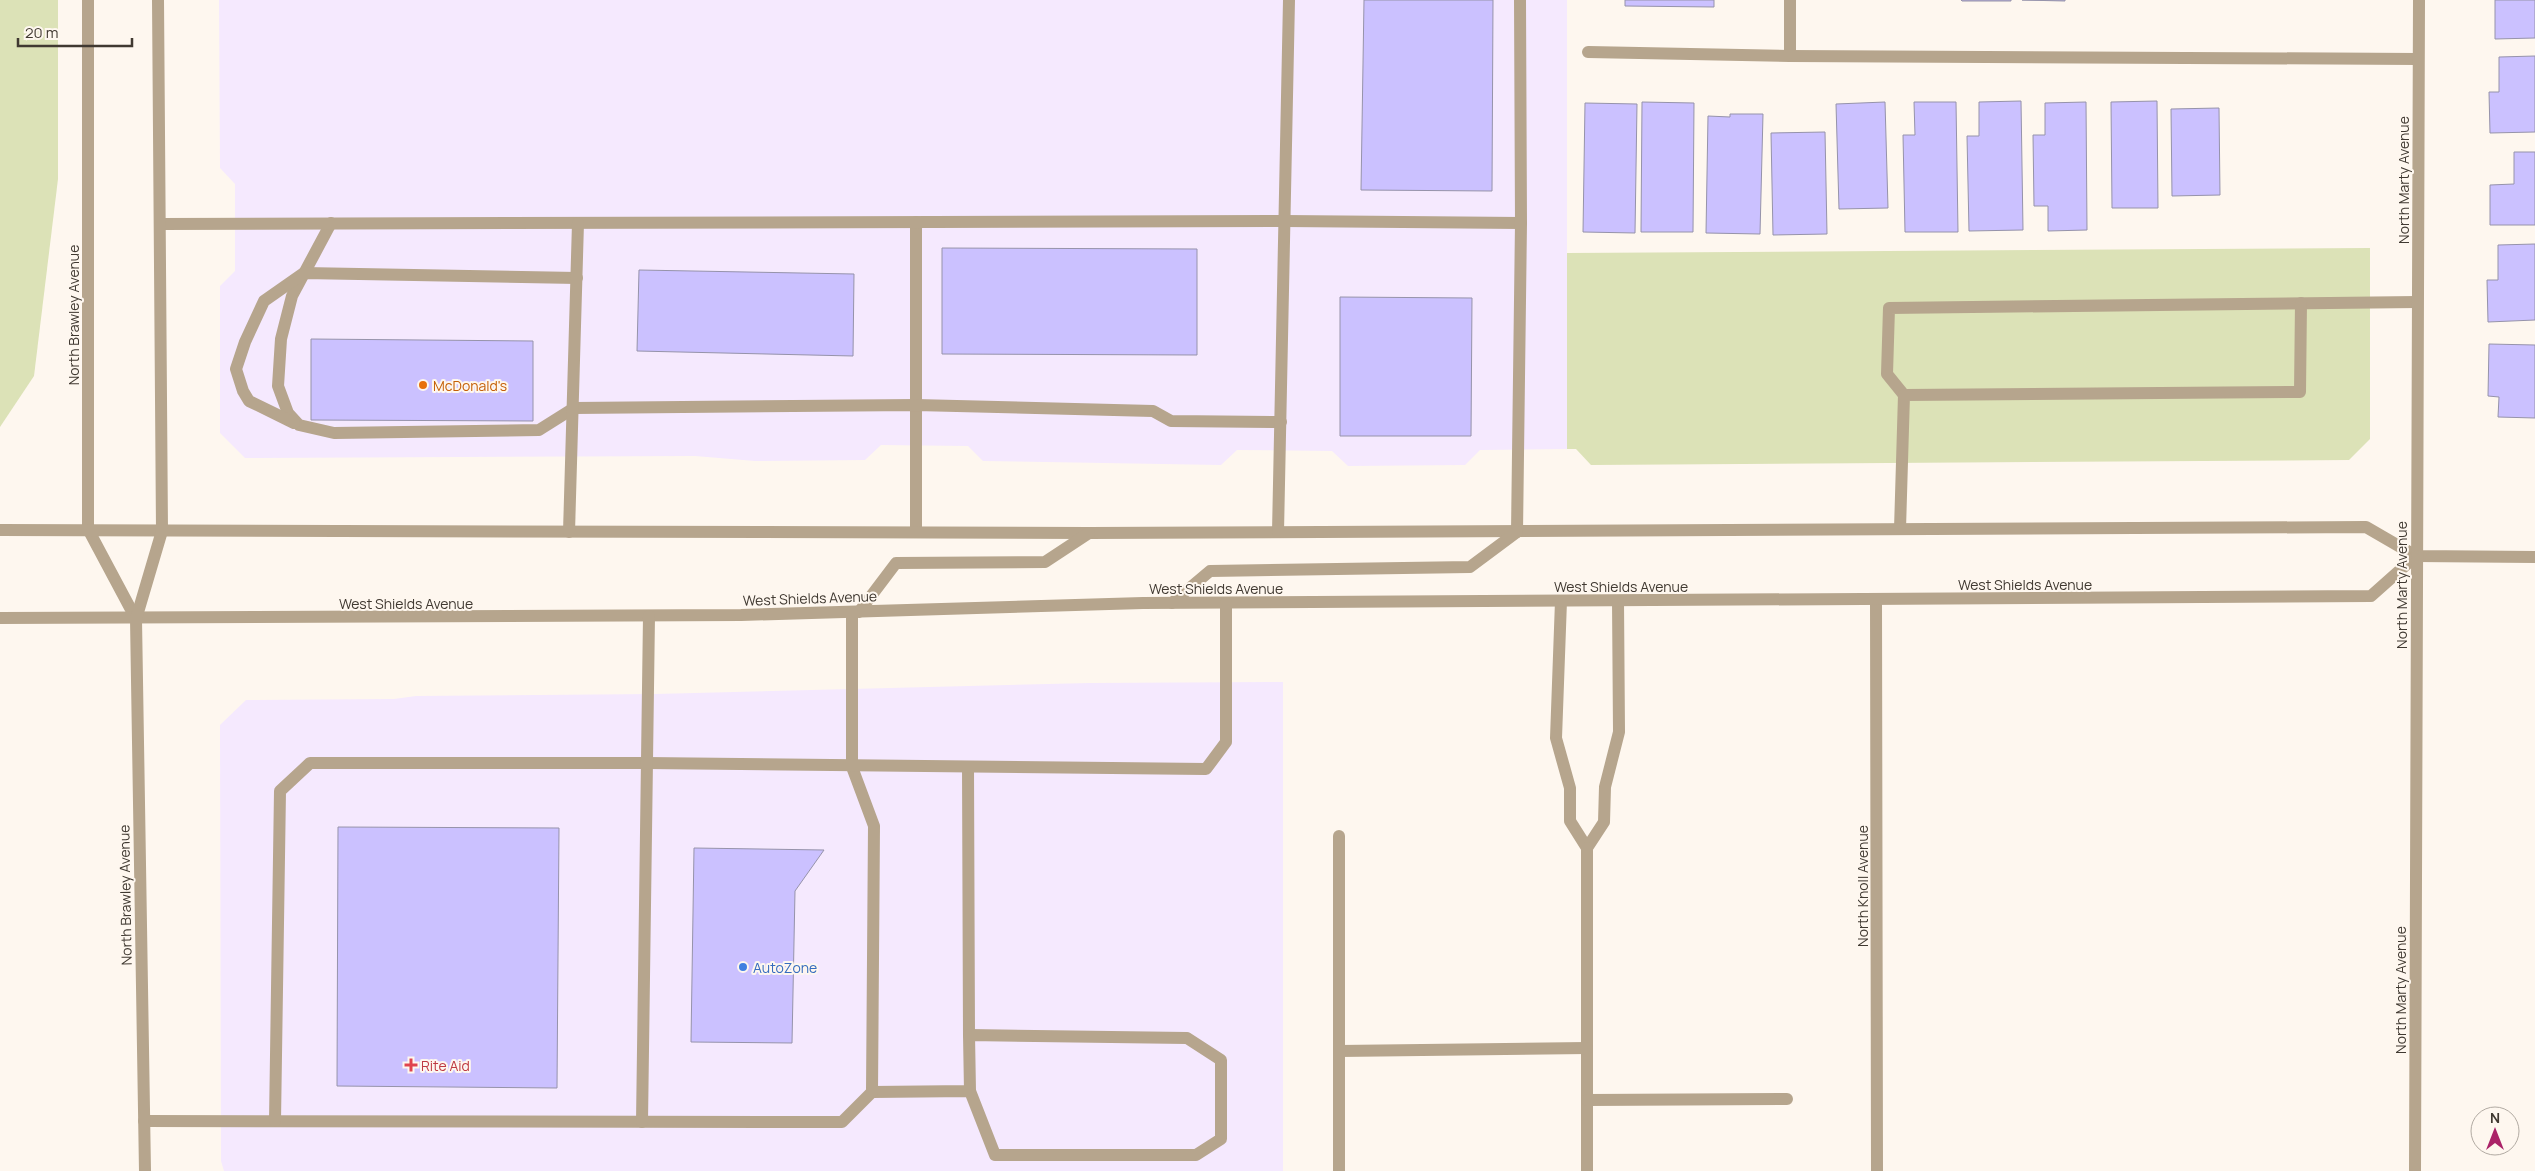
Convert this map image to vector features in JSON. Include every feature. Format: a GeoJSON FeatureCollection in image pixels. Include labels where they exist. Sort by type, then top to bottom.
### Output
{"type":"FeatureCollection","features":[{"type":"Feature","properties":{"kind":"street","name":"North Brawley Avenue"},"geometry":{"type":"LineString","coordinates":[[88,0],[88,529],[136,619]]}},
{"type":"Feature","properties":{"kind":"street","name":"North Brawley Avenue"},"geometry":{"type":"LineString","coordinates":[[145,1171],[136,619],[162,531],[158,0]]}},
{"type":"Feature","properties":{"kind":"street"},"geometry":{"type":"LineString","coordinates":[[1278,532],[1289,0]]}},
{"type":"Feature","properties":{"kind":"street"},"geometry":{"type":"LineString","coordinates":[[1517,532],[1522,223],[1520,0]]}},
{"type":"Feature","properties":{"kind":"street"},"geometry":{"type":"LineString","coordinates":[[1790,0],[1790,56]]}},
{"type":"Feature","properties":{"kind":"street","name":"North Marty Avenue"},"geometry":{"type":"LineString","coordinates":[[2415,1171],[2418,59],[2420,0]]}},
{"type":"Feature","properties":{"kind":"street"},"geometry":{"type":"LineString","coordinates":[[1588,52],[1790,56],[2418,59]]}},
{"type":"Feature","properties":{"kind":"street"},"geometry":{"type":"LineString","coordinates":[[160,224],[1285,221],[1522,223]]}},
{"type":"Feature","properties":{"kind":"street"},"geometry":{"type":"LineString","coordinates":[[916,222],[916,532]]}},
{"type":"Feature","properties":{"kind":"street"},"geometry":{"type":"LineString","coordinates":[[299,425],[288,413],[278,386],[281,339],[292,296],[331,223]]}},
{"type":"Feature","properties":{"kind":"street"},"geometry":{"type":"LineString","coordinates":[[569,532],[578,223]]}},
{"type":"Feature","properties":{"kind":"street"},"geometry":{"type":"LineString","coordinates":[[577,278],[304,273],[264,301],[245,342],[236,369],[242,390],[249,401],[299,425],[334,433],[540,430],[574,408],[916,405],[1153,411],[1170,421],[1280,422]]}},
{"type":"Feature","properties":{"kind":"street"},"geometry":{"type":"LineString","coordinates":[[1900,529],[1904,395],[1887,374],[1889,308],[2417,302]]}},
{"type":"Feature","properties":{"kind":"street"},"geometry":{"type":"LineString","coordinates":[[1904,395],[2300,392],[2301,303]]}},
{"type":"Feature","properties":{"kind":"street"},"geometry":{"type":"LineString","coordinates":[[0,530],[1089,533],[2366,527],[2416,556],[2535,557]]}},
{"type":"Feature","properties":{"kind":"street"},"geometry":{"type":"LineString","coordinates":[[1172,603],[1210,571],[1470,567],[1517,532]]}},
{"type":"Feature","properties":{"kind":"street"},"geometry":{"type":"LineString","coordinates":[[144,1121],[842,1122],[872,1092],[874,826],[852,767],[856,612],[896,563],[1045,562],[1089,533]]}},
{"type":"Feature","properties":{"kind":"street","name":"West Shields Avenue"},"geometry":{"type":"LineString","coordinates":[[0,618],[649,616],[1172,603],[2371,596],[2416,556]]}},
{"type":"Feature","properties":{"kind":"street","name":"North Knoll Avenue"},"geometry":{"type":"LineString","coordinates":[[1876,600],[1877,1171]]}},
{"type":"Feature","properties":{"kind":"street"},"geometry":{"type":"LineString","coordinates":[[1561,601],[1556,738],[1570,788],[1570,821],[1587,848],[1587,1171]]}},
{"type":"Feature","properties":{"kind":"street"},"geometry":{"type":"LineString","coordinates":[[1587,848],[1604,822],[1605,787],[1619,732],[1618,601]]}},
{"type":"Feature","properties":{"kind":"street"},"geometry":{"type":"LineString","coordinates":[[275,1121],[280,791],[310,763],[647,763],[852,767],[1206,768],[1226,742],[1226,603]]}},
{"type":"Feature","properties":{"kind":"street"},"geometry":{"type":"LineString","coordinates":[[642,1122],[649,616]]}},
{"type":"Feature","properties":{"kind":"street"},"geometry":{"type":"LineString","coordinates":[[968,767],[969,1035],[970,1092],[995,1155],[1196,1155],[1222,1139],[1222,1060],[1187,1038],[969,1035]]}},
{"type":"Feature","properties":{"kind":"street"},"geometry":{"type":"LineString","coordinates":[[1339,836],[1339,1171]]}},
{"type":"Feature","properties":{"kind":"street"},"geometry":{"type":"LineString","coordinates":[[1339,1051],[1587,1048]]}},
{"type":"Feature","properties":{"kind":"street"},"geometry":{"type":"LineString","coordinates":[[872,1092],[970,1092]]}},
{"type":"Feature","properties":{"kind":"street"},"geometry":{"type":"LineString","coordinates":[[1587,1100],[1787,1099]]}},
{"type":"Feature","properties":{"kind":"shaded area"},"geometry":{"type":"Polygon","coordinates":[[[219,0],[1567,0],[1567,449],[1480,450],[1465,465],[1348,466],[1332,451],[1237,450],[1221,465],[983,461],[968,446],[881,445],[865,460],[755,461],[695,456],[245,458],[220,433],[220,286],[235,271],[235,184],[220,168],[219,0]]]}},
{"type":"Feature","properties":{"kind":"shaded area"},"geometry":{"type":"Polygon","coordinates":[[[1283,682],[1283,1171],[224,1171],[221,1161],[220,725],[246,700],[394,699],[416,696],[655,694],[1090,683],[1283,682]]]}},
{"type":"Feature","properties":{"kind":"green space"},"geometry":{"type":"Polygon","coordinates":[[[0,0],[58,0],[58,179],[34,376],[0,427],[0,0]]]}},
{"type":"Feature","properties":{"kind":"green space"},"geometry":{"type":"Polygon","coordinates":[[[2370,248],[2370,439],[2349,460],[1591,465],[1576,449],[1567,449],[1567,253],[2370,248]]]}},
{"type":"Feature","properties":{"kind":"building"},"geometry":{"type":"Polygon","coordinates":[[[1364,0],[1493,0],[1492,191],[1361,190],[1364,0]]]}},
{"type":"Feature","properties":{"kind":"building"},"geometry":{"type":"Polygon","coordinates":[[[1625,0],[1714,0],[1714,7],[1625,6],[1625,0]]]}},
{"type":"Feature","properties":{"kind":"building"},"geometry":{"type":"Polygon","coordinates":[[[2011,0],[2011,1],[1962,1],[2011,0]]]}},
{"type":"Feature","properties":{"kind":"building"},"geometry":{"type":"Polygon","coordinates":[[[2022,0],[2065,0],[2065,1],[2022,0]]]}},
{"type":"Feature","properties":{"kind":"building"},"geometry":{"type":"Polygon","coordinates":[[[2495,0],[2535,0],[2535,38],[2495,39],[2495,0]]]}},
{"type":"Feature","properties":{"kind":"building"},"geometry":{"type":"Polygon","coordinates":[[[2535,56],[2535,132],[2490,133],[2489,92],[2499,92],[2499,57],[2535,56]]]}},
{"type":"Feature","properties":{"kind":"building"},"geometry":{"type":"Polygon","coordinates":[[[2021,101],[2023,230],[1969,231],[1967,136],[1979,136],[1979,102],[2021,101]]]}},
{"type":"Feature","properties":{"kind":"building"},"geometry":{"type":"Polygon","coordinates":[[[2157,101],[2158,208],[2112,208],[2111,102],[2157,101]]]}},
{"type":"Feature","properties":{"kind":"building"},"geometry":{"type":"Polygon","coordinates":[[[1642,102],[1694,103],[1693,232],[1641,232],[1642,102]]]}},
{"type":"Feature","properties":{"kind":"building"},"geometry":{"type":"Polygon","coordinates":[[[1885,102],[1888,208],[1839,209],[1836,104],[1885,102]]]}},
{"type":"Feature","properties":{"kind":"building"},"geometry":{"type":"Polygon","coordinates":[[[1914,102],[1956,102],[1958,232],[1905,232],[1903,135],[1915,135],[1914,102]]]}},
{"type":"Feature","properties":{"kind":"building"},"geometry":{"type":"Polygon","coordinates":[[[2086,102],[2087,230],[2048,231],[2048,206],[2034,206],[2033,135],[2045,135],[2045,103],[2086,102]]]}},
{"type":"Feature","properties":{"kind":"building"},"geometry":{"type":"Polygon","coordinates":[[[1585,103],[1637,104],[1635,233],[1583,232],[1585,103]]]}},
{"type":"Feature","properties":{"kind":"building"},"geometry":{"type":"Polygon","coordinates":[[[2219,108],[2220,195],[2172,196],[2171,109],[2219,108]]]}},
{"type":"Feature","properties":{"kind":"building"},"geometry":{"type":"Polygon","coordinates":[[[1730,114],[1763,114],[1760,234],[1706,233],[1708,116],[1730,117],[1730,114]]]}},
{"type":"Feature","properties":{"kind":"building"},"geometry":{"type":"Polygon","coordinates":[[[1825,132],[1827,234],[1773,235],[1771,133],[1825,132]]]}},
{"type":"Feature","properties":{"kind":"building"},"geometry":{"type":"Polygon","coordinates":[[[2514,152],[2535,152],[2535,225],[2490,225],[2490,185],[2514,184],[2514,152]]]}},
{"type":"Feature","properties":{"kind":"building"},"geometry":{"type":"Polygon","coordinates":[[[2535,244],[2535,320],[2488,322],[2487,280],[2498,280],[2498,245],[2535,244]]]}},
{"type":"Feature","properties":{"kind":"building"},"geometry":{"type":"Polygon","coordinates":[[[942,248],[1197,249],[1197,355],[942,354],[942,248]]]}},
{"type":"Feature","properties":{"kind":"building"},"geometry":{"type":"Polygon","coordinates":[[[639,270],[854,274],[853,356],[637,351],[639,270]]]}},
{"type":"Feature","properties":{"kind":"building"},"geometry":{"type":"Polygon","coordinates":[[[1340,297],[1472,298],[1471,436],[1340,436],[1340,297]]]}},
{"type":"Feature","properties":{"kind":"building"},"geometry":{"type":"Polygon","coordinates":[[[311,339],[533,341],[533,421],[311,420],[311,339]]]}},
{"type":"Feature","properties":{"kind":"building"},"geometry":{"type":"Polygon","coordinates":[[[2489,344],[2535,345],[2535,418],[2498,417],[2499,397],[2488,396],[2489,344]]]}},
{"type":"Feature","properties":{"kind":"building","name":"Rite Aid"},"geometry":{"type":"Polygon","coordinates":[[[338,827],[559,828],[557,1088],[337,1086],[338,827]]]}},
{"type":"Feature","properties":{"kind":"building","name":"AutoZone"},"geometry":{"type":"Polygon","coordinates":[[[694,848],[824,850],[795,891],[792,1043],[691,1042],[694,848]]]}},
{"type":"Feature","properties":{"kind":"place","name":"McDonald's"},"geometry":{"type":"Point","coordinates":[423,385]}},
{"type":"Feature","properties":{"kind":"place","name":"AutoZone"},"geometry":{"type":"Point","coordinates":[743,967]}},
{"type":"Feature","properties":{"kind":"place","name":"Rite Aid"},"geometry":{"type":"Point","coordinates":[411,1065]}}]}
